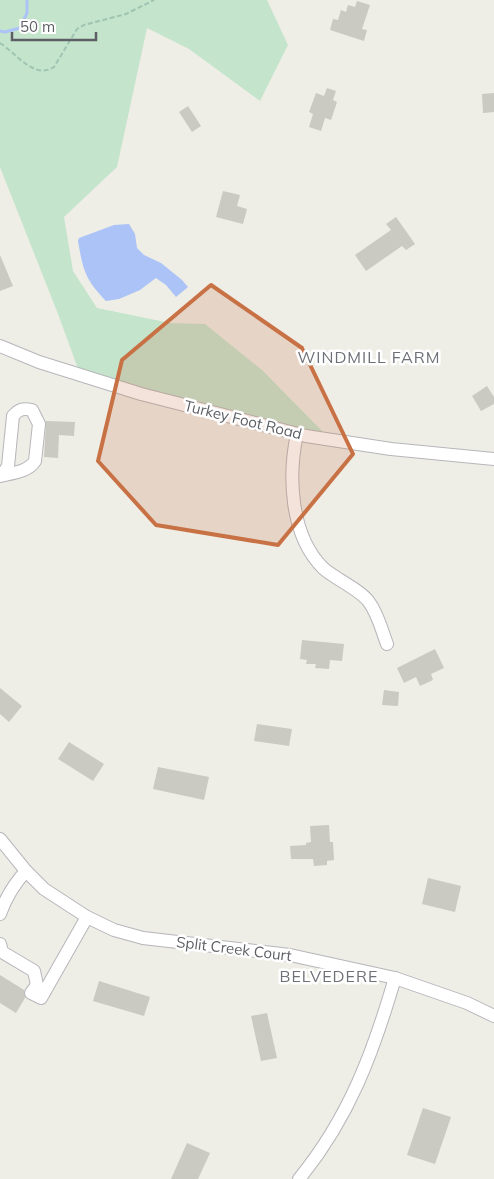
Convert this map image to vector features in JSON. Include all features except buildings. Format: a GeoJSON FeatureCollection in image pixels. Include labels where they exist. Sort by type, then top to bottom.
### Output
{"type":"FeatureCollection","features":[{"type":"Feature","properties":{"kind":"street","name":"Turkey Foot Road"},"geometry":{"type":"LineString","coordinates":[[0,346],[39,362],[141,394],[297,434],[392,449],[494,459]]}},
{"type":"Feature","properties":{"kind":"street"},"geometry":{"type":"LineString","coordinates":[[24,408],[32,410],[39,424],[35,461],[32,466],[1,476],[8,466],[13,416],[24,408]]}},
{"type":"Feature","properties":{"kind":"street"},"geometry":{"type":"LineString","coordinates":[[297,434],[293,455],[293,498],[297,519],[305,542],[322,567],[369,601],[387,644]]}},
{"type":"Feature","properties":{"kind":"street","name":"Split Creek Court"},"geometry":{"type":"LineString","coordinates":[[0,838],[26,871],[44,889],[87,917],[114,930],[143,938],[290,955],[395,978],[467,1002],[494,1016]]}},
{"type":"Feature","properties":{"kind":"street"},"geometry":{"type":"LineString","coordinates":[[0,914],[15,883],[26,871]]}},
{"type":"Feature","properties":{"kind":"street"},"geometry":{"type":"LineString","coordinates":[[0,944],[2,952],[34,971],[37,984],[31,994],[41,998],[87,917]]}},
{"type":"Feature","properties":{"kind":"street"},"geometry":{"type":"LineString","coordinates":[[299,1179],[323,1147],[348,1105],[365,1069],[379,1032],[395,978]]}},
{"type":"Feature","properties":{"kind":"path"},"geometry":{"type":"LineString","coordinates":[[0,43],[26,64],[42,71],[48,71],[54,67],[77,29],[84,25],[126,14],[154,0]]}},
{"type":"Feature","properties":{"kind":"highlighted area"},"geometry":{"type":"Polygon","coordinates":[[[211,285],[302,348],[353,454],[278,545],[156,525],[98,461],[122,360],[211,285]]]}},
{"type":"Feature","properties":{"kind":"green space"},"geometry":{"type":"Polygon","coordinates":[[[0,0],[267,0],[288,45],[260,101],[189,49],[147,28],[117,167],[64,217],[73,271],[97,308],[170,323],[205,324],[262,370],[331,440],[80,374],[0,167],[0,0]]]}},
{"type":"Feature","properties":{"kind":"water"},"geometry":{"type":"Polygon","coordinates":[[[129,224],[135,234],[137,248],[144,255],[161,263],[188,287],[176,297],[166,285],[156,278],[140,290],[119,299],[106,301],[89,280],[82,260],[79,238],[114,225],[129,224]]]}},
{"type":"Feature","properties":{"kind":"waterway"},"geometry":{"type":"LineString","coordinates":[[0,31],[5,32],[20,28],[27,13],[27,0]]}},
{"type":"Feature","properties":{"kind":"district","name":"WINDMILL FARM"},"geometry":{"type":"Point","coordinates":[369,357]}},
{"type":"Feature","properties":{"kind":"district","name":"BELVEDERE"},"geometry":{"type":"Point","coordinates":[329,976]}}]}
